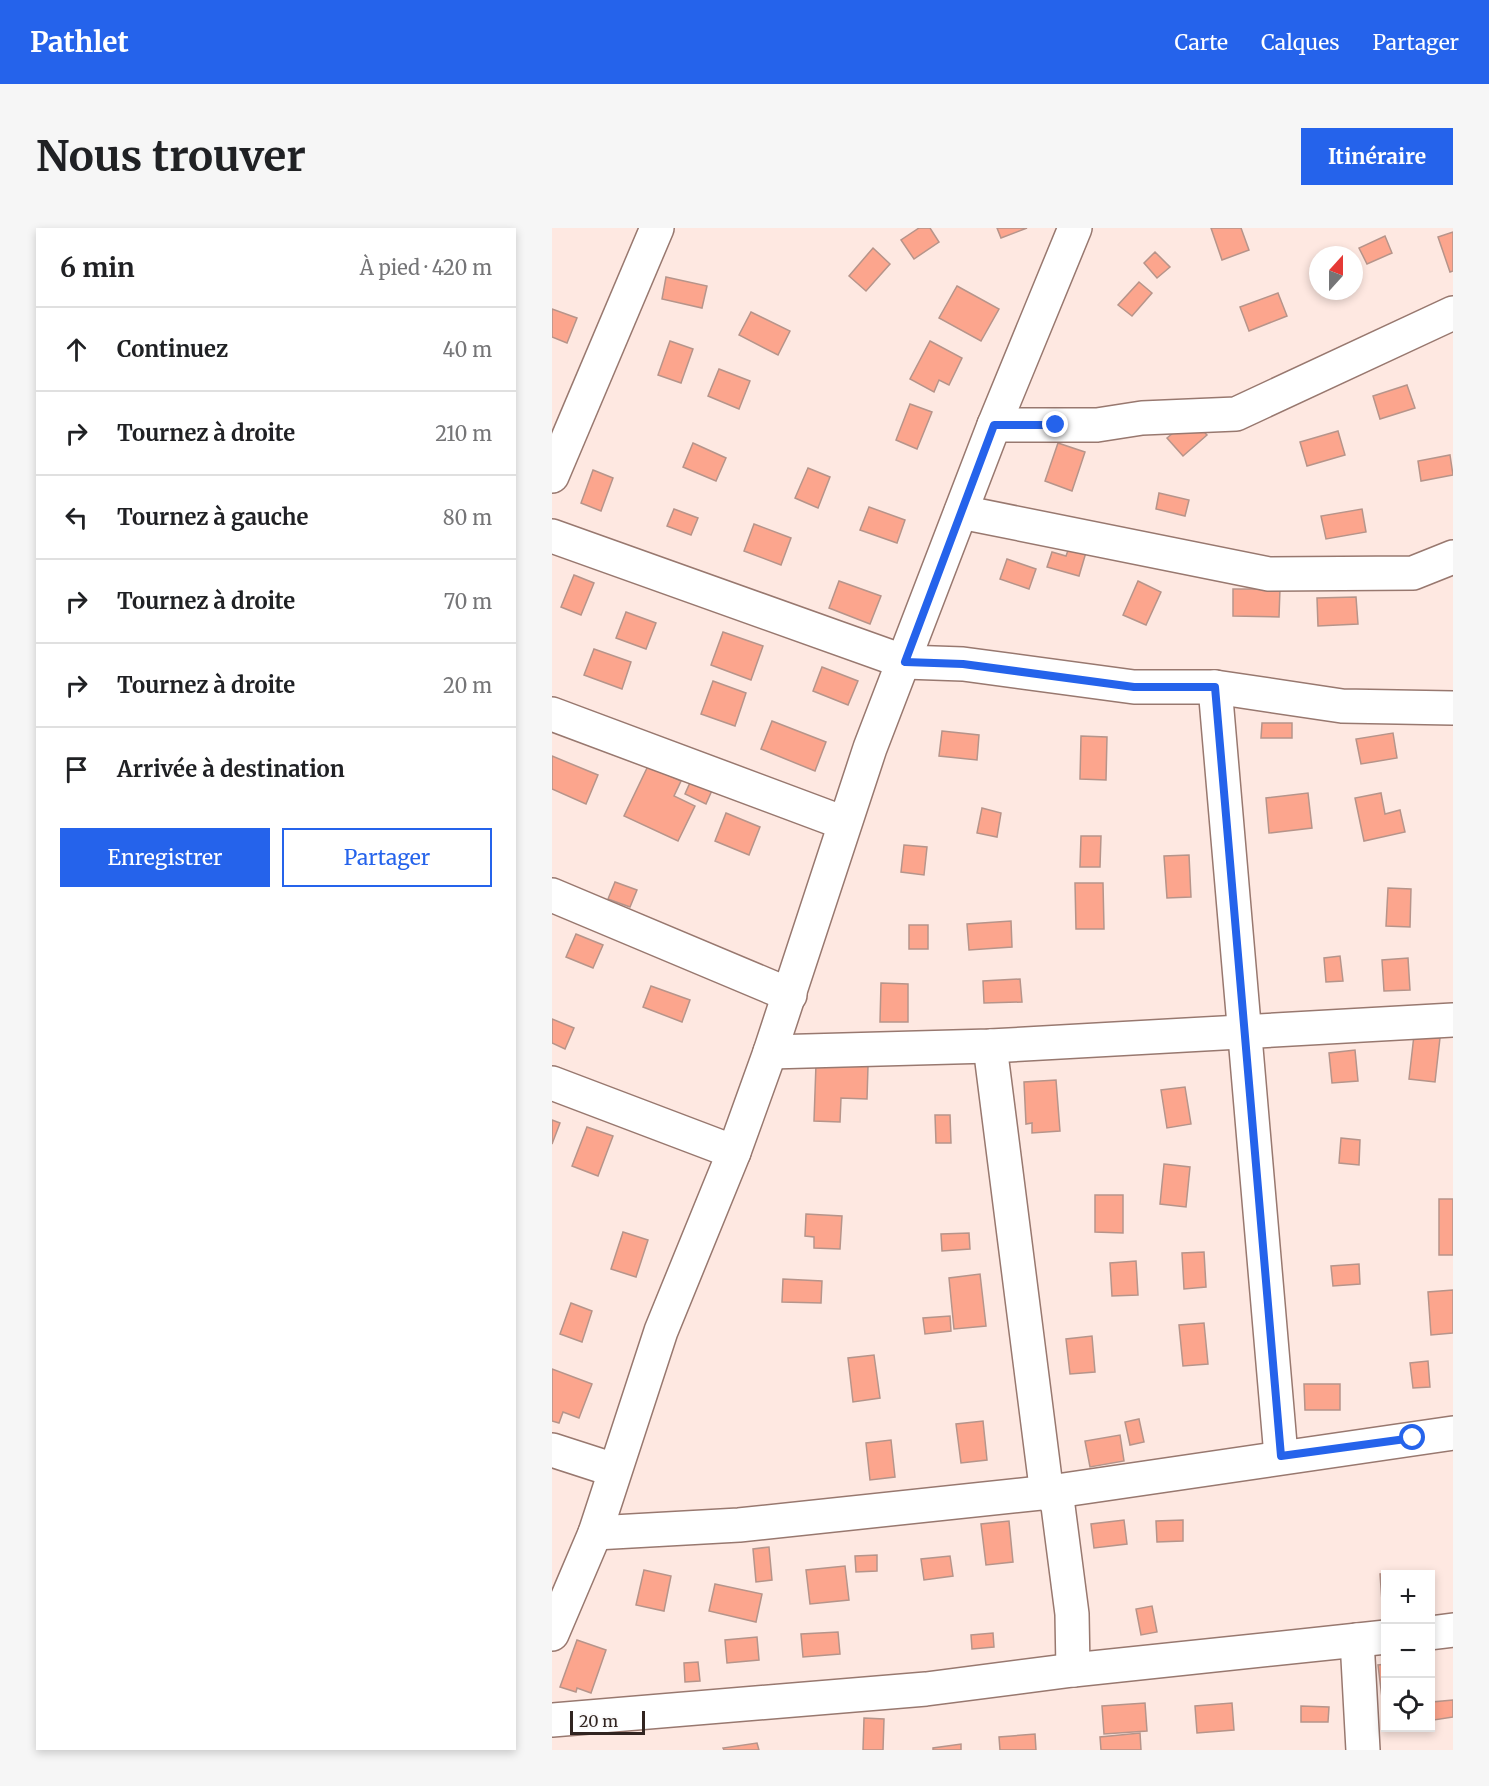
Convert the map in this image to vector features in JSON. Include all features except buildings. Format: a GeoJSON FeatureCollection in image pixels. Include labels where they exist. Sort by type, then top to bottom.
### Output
{"type":"FeatureCollection","features":[{"type":"Feature","properties":{"kind":"street"},"geometry":{"type":"LineString","coordinates":[[552,476],[657,228]]}},
{"type":"Feature","properties":{"kind":"street"},"geometry":{"type":"LineString","coordinates":[[552,1634],[595,1533],[661,1331],[734,1152],[770,1052],[870,748],[905,662],[994,425],[1075,228]]}},
{"type":"Feature","properties":{"kind":"street"},"geometry":{"type":"LineString","coordinates":[[994,425],[1096,425],[1142,418],[1236,414],[1453,313]]}},
{"type":"Feature","properties":{"kind":"street"},"geometry":{"type":"LineString","coordinates":[[961,512],[1269,574],[1413,573],[1453,557]]}},
{"type":"Feature","properties":{"kind":"street"},"geometry":{"type":"LineString","coordinates":[[552,536],[905,662],[963,664],[1134,687],[1215,687],[1342,706],[1453,708]]}},
{"type":"Feature","properties":{"kind":"street"},"geometry":{"type":"LineString","coordinates":[[1215,687],[1281,1456]]}},
{"type":"Feature","properties":{"kind":"street"},"geometry":{"type":"LineString","coordinates":[[552,714],[844,823]]}},
{"type":"Feature","properties":{"kind":"street"},"geometry":{"type":"LineString","coordinates":[[556,907],[790,995]]}},
{"type":"Feature","properties":{"kind":"street"},"geometry":{"type":"LineString","coordinates":[[770,1052],[990,1046],[1453,1020]]}},
{"type":"Feature","properties":{"kind":"street"},"geometry":{"type":"LineString","coordinates":[[990,1046],[1045,1479],[1058,1506],[1072,1614],[1074,1670]]}},
{"type":"Feature","properties":{"kind":"street"},"geometry":{"type":"LineString","coordinates":[[552,1083],[734,1152]]}},
{"type":"Feature","properties":{"kind":"street"},"geometry":{"type":"LineString","coordinates":[[595,1533],[739,1525],[1050,1492],[1281,1456],[1453,1433]]}},
{"type":"Feature","properties":{"kind":"street"},"geometry":{"type":"LineString","coordinates":[[552,1450],[614,1470]]}},
{"type":"Feature","properties":{"kind":"street"},"geometry":{"type":"LineString","coordinates":[[1435,1632],[1453,1630]]}},
{"type":"Feature","properties":{"kind":"street"},"geometry":{"type":"LineString","coordinates":[[552,1720],[926,1689],[1074,1670],[1371,1638],[1363,1750]]}},
{"type":"Feature","properties":{"kind":"route"},"geometry":{"type":"LineString","coordinates":[[1056,425],[994,425],[905,662],[963,664],[1134,687],[1215,687],[1281,1456],[1413,1438]]}}]}
